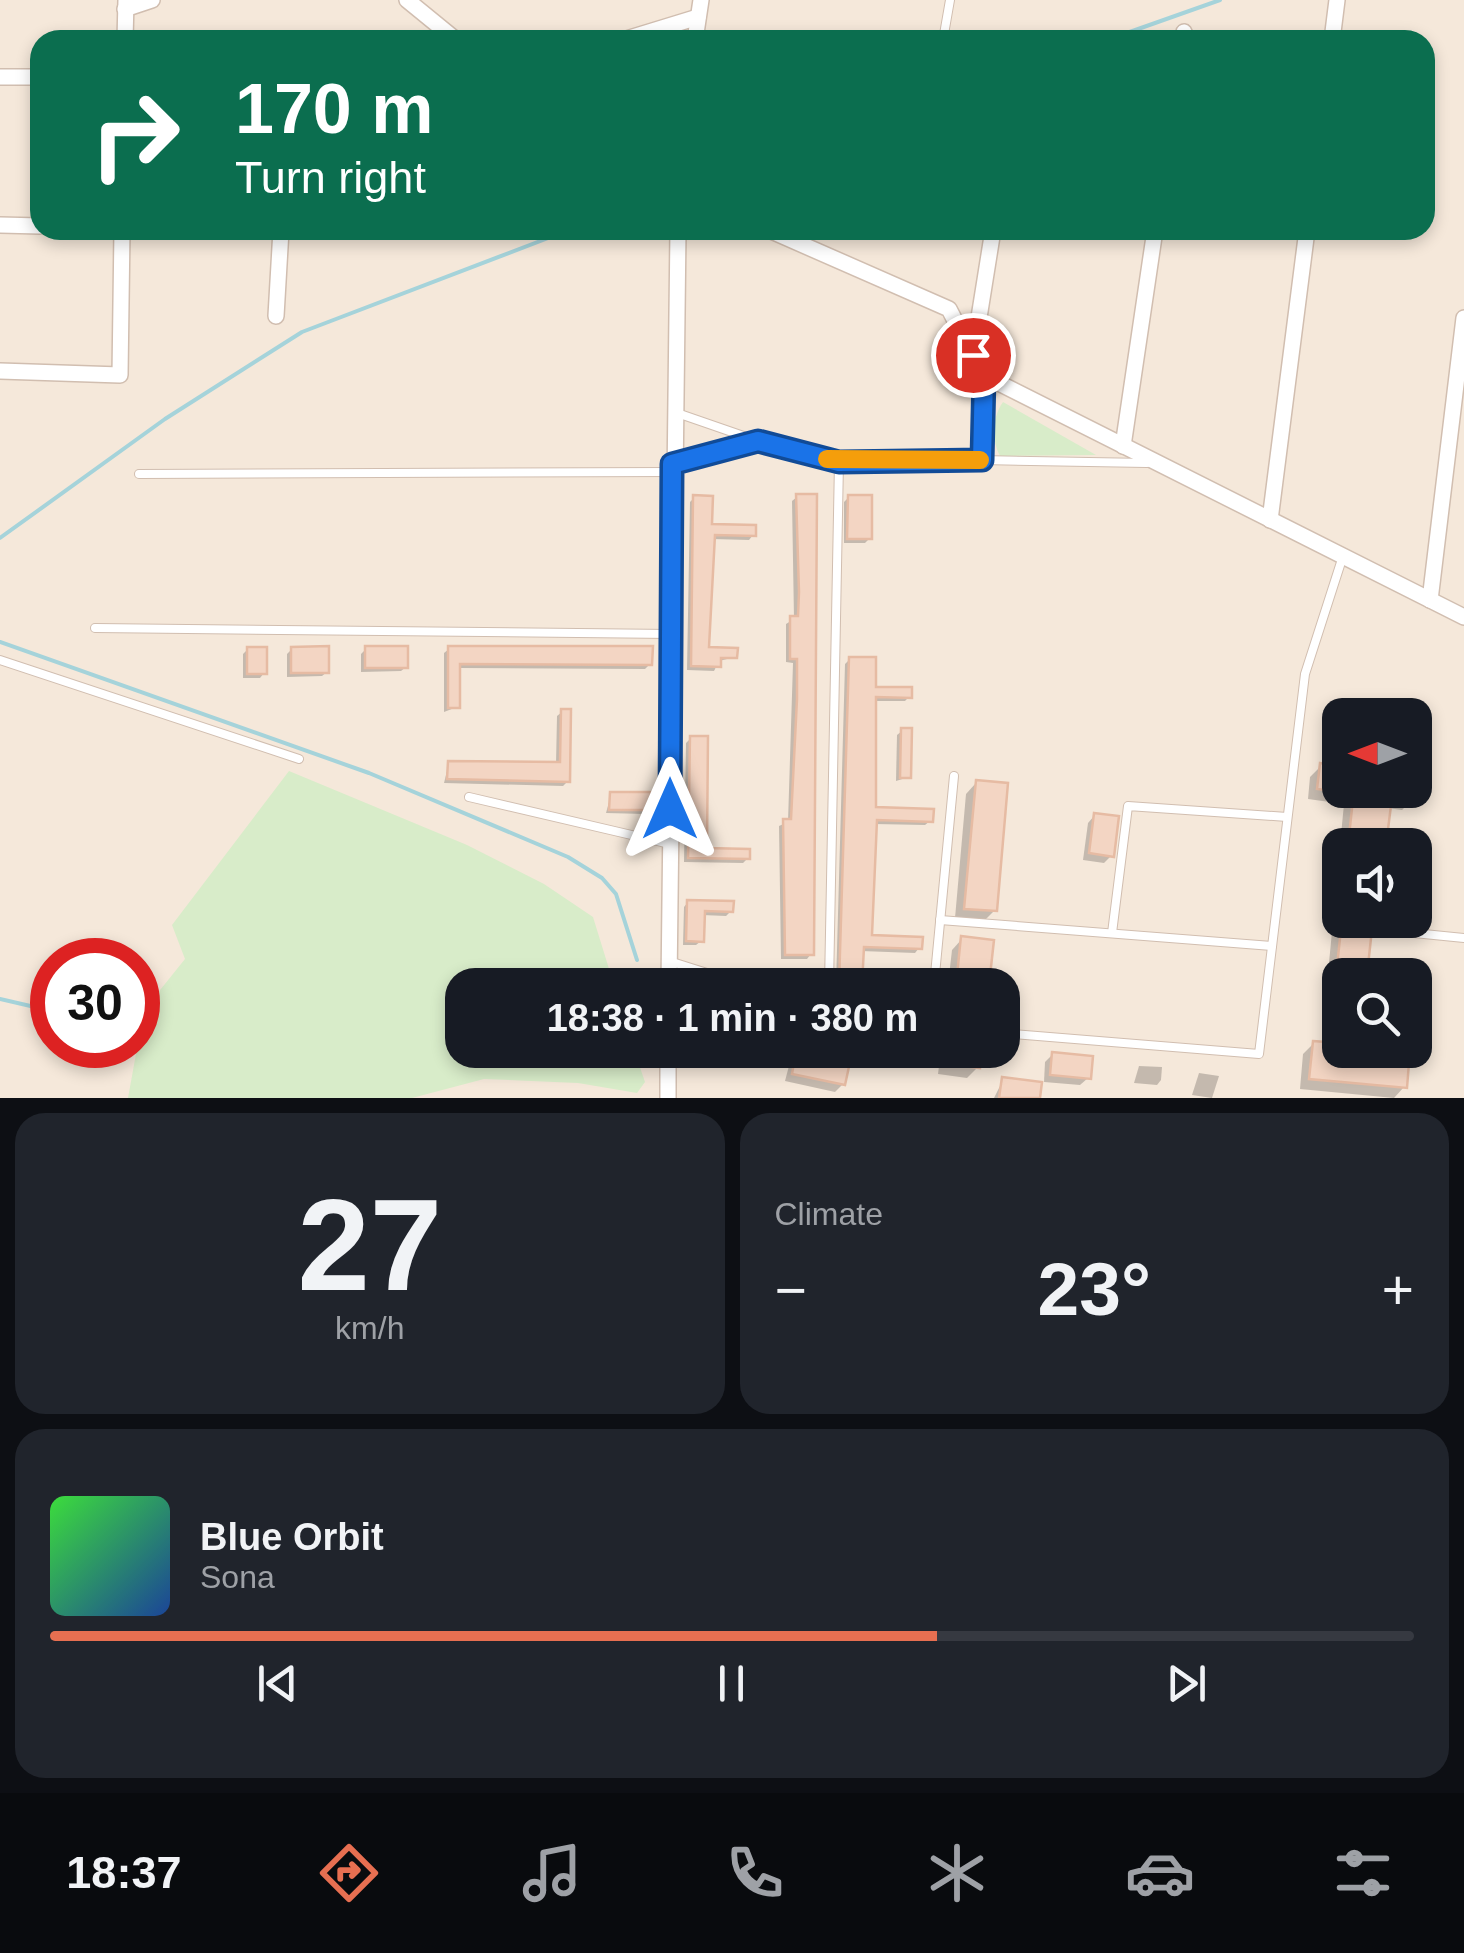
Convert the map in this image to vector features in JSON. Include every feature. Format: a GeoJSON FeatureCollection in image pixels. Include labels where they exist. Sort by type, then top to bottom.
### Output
{"type":"FeatureCollection","features":[{"type":"Feature","properties":{"kind":"street"},"geometry":{"type":"LineString","coordinates":[[125,30],[126,5],[152,0]]}},
{"type":"Feature","properties":{"kind":"street"},"geometry":{"type":"LineString","coordinates":[[407,0],[444,30]]}},
{"type":"Feature","properties":{"kind":"street"},"geometry":{"type":"LineString","coordinates":[[696,30],[701,0]]}},
{"type":"Feature","properties":{"kind":"street"},"geometry":{"type":"LineString","coordinates":[[1333,30],[1337,0]]}},
{"type":"Feature","properties":{"kind":"street"},"geometry":{"type":"LineString","coordinates":[[655,30],[698,17]]}},
{"type":"Feature","properties":{"kind":"street"},"geometry":{"type":"LineString","coordinates":[[0,77],[30,77]]}},
{"type":"Feature","properties":{"kind":"street"},"geometry":{"type":"LineString","coordinates":[[0,225],[30,226]]}},
{"type":"Feature","properties":{"kind":"street"},"geometry":{"type":"LineString","coordinates":[[0,371],[120,374],[122,240]]}},
{"type":"Feature","properties":{"kind":"street"},"geometry":{"type":"LineString","coordinates":[[276,316],[280,240]]}},
{"type":"Feature","properties":{"kind":"street"},"geometry":{"type":"LineString","coordinates":[[669,968],[678,240]]}},
{"type":"Feature","properties":{"kind":"street"},"geometry":{"type":"LineString","coordinates":[[792,240],[949,309],[984,376],[1464,616]]}},
{"type":"Feature","properties":{"kind":"street"},"geometry":{"type":"LineString","coordinates":[[973,355],[991,240]]}},
{"type":"Feature","properties":{"kind":"street"},"geometry":{"type":"LineString","coordinates":[[1124,446],[1154,240]]}},
{"type":"Feature","properties":{"kind":"street"},"geometry":{"type":"LineString","coordinates":[[1270,520],[1307,240]]}},
{"type":"Feature","properties":{"kind":"street"},"geometry":{"type":"LineString","coordinates":[[1430,600],[1464,318]]}},
{"type":"Feature","properties":{"kind":"street"},"geometry":{"type":"LineString","coordinates":[[668,1068],[668,1098]]}},
{"type":"Feature","properties":{"kind":"lane"},"geometry":{"type":"LineString","coordinates":[[945,30],[950,0]]}},
{"type":"Feature","properties":{"kind":"lane"},"geometry":{"type":"LineString","coordinates":[[982,460],[984,376]]}},
{"type":"Feature","properties":{"kind":"lane"},"geometry":{"type":"LineString","coordinates":[[673,412],[758,441],[839,462],[1156,463]]}},
{"type":"Feature","properties":{"kind":"lane"},"geometry":{"type":"LineString","coordinates":[[139,474],[672,468],[758,441]]}},
{"type":"Feature","properties":{"kind":"lane"},"geometry":{"type":"LineString","coordinates":[[829,968],[839,462]]}},
{"type":"Feature","properties":{"kind":"lane"},"geometry":{"type":"LineString","coordinates":[[1020,1034],[1259,1054],[1305,674],[1343,556]]}},
{"type":"Feature","properties":{"kind":"lane"},"geometry":{"type":"LineString","coordinates":[[95,628],[671,634]]}},
{"type":"Feature","properties":{"kind":"lane"},"geometry":{"type":"LineString","coordinates":[[0,660],[298,759]]}},
{"type":"Feature","properties":{"kind":"lane"},"geometry":{"type":"LineString","coordinates":[[936,968],[954,776]]}},
{"type":"Feature","properties":{"kind":"lane"},"geometry":{"type":"LineString","coordinates":[[469,797],[670,844]]}},
{"type":"Feature","properties":{"kind":"lane"},"geometry":{"type":"LineString","coordinates":[[1112,933],[1128,806],[1288,817]]}},
{"type":"Feature","properties":{"kind":"lane"},"geometry":{"type":"LineString","coordinates":[[940,920],[1272,946]]}},
{"type":"Feature","properties":{"kind":"lane"},"geometry":{"type":"LineString","coordinates":[[1432,934],[1464,938]]}},
{"type":"Feature","properties":{"kind":"lane"},"geometry":{"type":"LineString","coordinates":[[669,961],[691,968]]}},
{"type":"Feature","properties":{"kind":"shaded area"},"geometry":{"type":"Polygon","coordinates":[[[0,0],[1464,0],[1464,1098],[0,1098],[0,0]]]}},
{"type":"Feature","properties":{"kind":"green space"},"geometry":{"type":"Polygon","coordinates":[[[1003,402],[1096,455],[1000,456],[994,429],[1003,402]]]}},
{"type":"Feature","properties":{"kind":"green space"},"geometry":{"type":"Polygon","coordinates":[[[289,771],[467,845],[544,884],[593,917],[609,968],[445,968],[445,1068],[640,1068],[645,1082],[637,1093],[578,1083],[484,1079],[412,1098],[128,1098],[133,1068],[160,1068],[160,990],[185,959],[172,925],[289,771]]]}},
{"type":"Feature","properties":{"kind":"building"},"geometry":{"type":"Polygon","coordinates":[[[796,494],[817,494],[814,955],[785,955],[783,819],[791,819],[797,699],[797,659],[790,659],[790,616],[798,616],[799,592],[796,494]]]}},
{"type":"Feature","properties":{"kind":"building"},"geometry":{"type":"Polygon","coordinates":[[[693,495],[713,496],[712,524],[756,525],[756,536],[715,535],[709,647],[738,648],[737,658],[721,658],[721,667],[691,666],[693,495]]]}},
{"type":"Feature","properties":{"kind":"building"},"geometry":{"type":"Polygon","coordinates":[[[848,495],[872,495],[872,539],[847,539],[848,495]]]}},
{"type":"Feature","properties":{"kind":"building"},"geometry":{"type":"Polygon","coordinates":[[[329,646],[329,673],[291,673],[291,647],[329,646]]]}},
{"type":"Feature","properties":{"kind":"building"},"geometry":{"type":"Polygon","coordinates":[[[365,646],[408,646],[408,668],[365,668],[365,646]]]}},
{"type":"Feature","properties":{"kind":"building"},"geometry":{"type":"Polygon","coordinates":[[[448,646],[653,646],[652,665],[460,664],[460,708],[448,708],[448,646]]]}},
{"type":"Feature","properties":{"kind":"building"},"geometry":{"type":"Polygon","coordinates":[[[247,647],[267,647],[267,674],[247,674],[247,647]]]}},
{"type":"Feature","properties":{"kind":"building"},"geometry":{"type":"Polygon","coordinates":[[[849,657],[876,657],[876,687],[912,687],[912,698],[876,697],[876,807],[934,809],[933,822],[877,820],[872,935],[923,937],[922,949],[864,947],[863,968],[840,968],[849,657]]]}},
{"type":"Feature","properties":{"kind":"building"},"geometry":{"type":"Polygon","coordinates":[[[561,709],[571,709],[570,782],[447,779],[448,761],[560,762],[561,709]]]}},
{"type":"Feature","properties":{"kind":"building"},"geometry":{"type":"Polygon","coordinates":[[[901,728],[912,728],[911,778],[900,778],[901,728]]]}},
{"type":"Feature","properties":{"kind":"building"},"geometry":{"type":"Polygon","coordinates":[[[690,736],[708,736],[707,848],[750,849],[750,859],[688,858],[690,736]]]}},
{"type":"Feature","properties":{"kind":"building"},"geometry":{"type":"Polygon","coordinates":[[[1320,763],[1322,763],[1322,790],[1317,789],[1320,763]]]}},
{"type":"Feature","properties":{"kind":"building"},"geometry":{"type":"Polygon","coordinates":[[[976,780],[1008,783],[997,911],[964,909],[976,780]]]}},
{"type":"Feature","properties":{"kind":"building"},"geometry":{"type":"Polygon","coordinates":[[[610,792],[651,792],[651,810],[609,810],[610,792]]]}},
{"type":"Feature","properties":{"kind":"building"},"geometry":{"type":"Polygon","coordinates":[[[1352,808],[1391,808],[1388,828],[1350,828],[1352,808]]]}},
{"type":"Feature","properties":{"kind":"building"},"geometry":{"type":"Polygon","coordinates":[[[1094,813],[1119,816],[1114,857],[1089,853],[1094,813]]]}},
{"type":"Feature","properties":{"kind":"building"},"geometry":{"type":"Polygon","coordinates":[[[687,900],[734,901],[733,912],[705,911],[704,942],[686,941],[687,900]]]}},
{"type":"Feature","properties":{"kind":"building"},"geometry":{"type":"Polygon","coordinates":[[[961,936],[994,940],[991,968],[958,968],[961,936]]]}},
{"type":"Feature","properties":{"kind":"building"},"geometry":{"type":"Polygon","coordinates":[[[1340,938],[1371,938],[1369,958],[1338,958],[1340,938]]]}},
{"type":"Feature","properties":{"kind":"building"},"geometry":{"type":"Polygon","coordinates":[[[1313,1041],[1322,1042],[1322,1068],[1409,1068],[1407,1088],[1309,1079],[1313,1041]]]}},
{"type":"Feature","properties":{"kind":"building"},"geometry":{"type":"Polygon","coordinates":[[[1052,1052],[1093,1056],[1091,1079],[1050,1075],[1052,1052]]]}},
{"type":"Feature","properties":{"kind":"building"},"geometry":{"type":"Polygon","coordinates":[[[793,1068],[849,1068],[845,1085],[792,1074],[793,1068]]]}},
{"type":"Feature","properties":{"kind":"building"},"geometry":{"type":"Polygon","coordinates":[[[1002,1077],[1042,1082],[1040,1098],[999,1098],[1002,1077]]]}},
{"type":"Feature","properties":{"kind":"waterway"},"geometry":{"type":"LineString","coordinates":[[1135,30],[1220,0]]}},
{"type":"Feature","properties":{"kind":"waterway"},"geometry":{"type":"LineString","coordinates":[[0,538],[165,419],[302,332],[543,240]]}},
{"type":"Feature","properties":{"kind":"waterway"},"geometry":{"type":"LineString","coordinates":[[0,642],[369,773],[568,857],[602,878],[616,894],[637,960]]}},
{"type":"Feature","properties":{"kind":"waterway"},"geometry":{"type":"LineString","coordinates":[[0,999],[30,1006]]}},
{"type":"Feature","properties":{"kind":"slow traffic"},"geometry":{"type":"LineString","coordinates":[[827,459],[980,460]]}},
{"type":"Feature","properties":{"kind":"route"},"geometry":{"type":"LineString","coordinates":[[670,809],[672,464],[758,441],[839,462],[982,460],[984,376],[973,355]]}}]}
